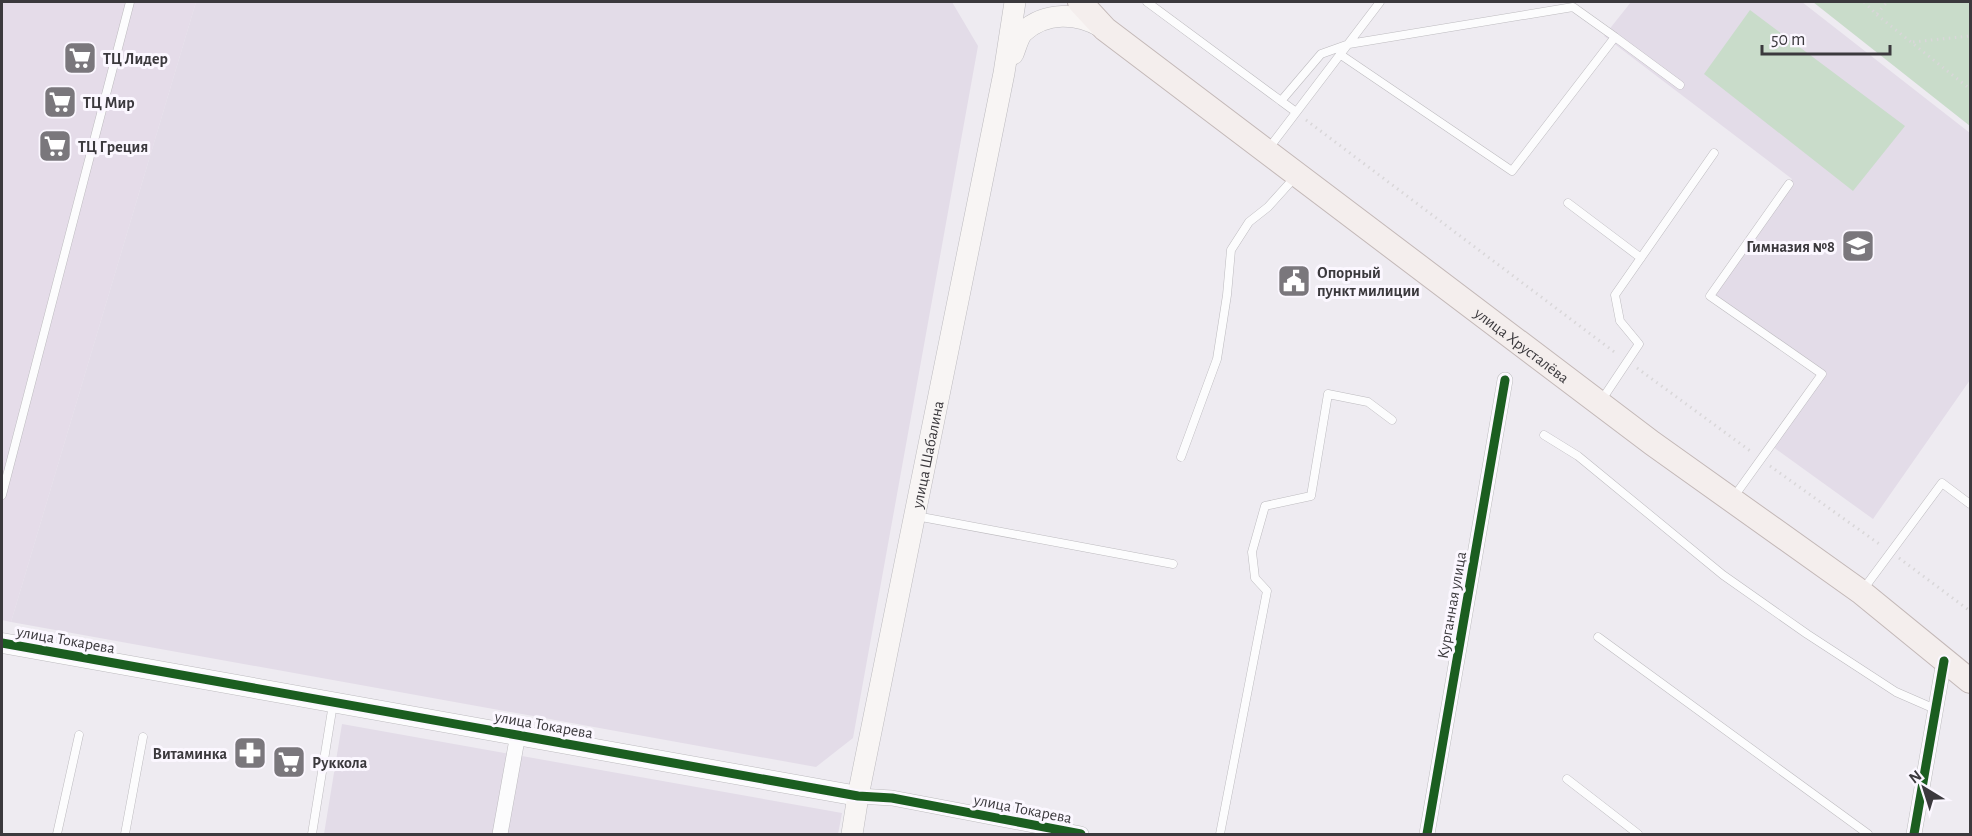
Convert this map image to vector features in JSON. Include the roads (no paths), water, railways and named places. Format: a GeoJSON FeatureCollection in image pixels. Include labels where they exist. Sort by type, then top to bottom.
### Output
{"type":"FeatureCollection","features":[{"type":"Feature","properties":{"kind":"main road","name":"улица Шабалина"},"geometry":{"type":"LineString","coordinates":[[852,834],[1004,73],[1014,11],[1024,2]]}},
{"type":"Feature","properties":{"kind":"main road","name":"улица Хрусталёва"},"geometry":{"type":"LineString","coordinates":[[1080,2],[1105,29],[1600,402],[1861,592],[1971,681]]}},
{"type":"Feature","properties":{"kind":"main road","name":"улица Шабалина"},"geometry":{"type":"LineString","coordinates":[[1004,73],[1022,34],[1042,19],[1072,16],[1090,21],[1105,29]]}},
{"type":"Feature","properties":{"kind":"street","name":"Курганная улица"},"geometry":{"type":"LineString","coordinates":[[1427,834],[1505,380]]}},
{"type":"Feature","properties":{"kind":"street","name":"улица Токарева"},"geometry":{"type":"LineString","coordinates":[[2,643],[858,796],[891,798],[1049,832],[1081,834]]}},
{"type":"Feature","properties":{"kind":"street"},"geometry":{"type":"LineString","coordinates":[[1914,834],[1944,661]]}},
{"type":"Feature","properties":{"kind":"street"},"geometry":{"type":"LineString","coordinates":[[500,834],[518,734]]}},
{"type":"Feature","properties":{"kind":"lane"},"geometry":{"type":"LineString","coordinates":[[2,495],[130,2]]}},
{"type":"Feature","properties":{"kind":"lane"},"geometry":{"type":"LineString","coordinates":[[1147,2],[1296,112]]}},
{"type":"Feature","properties":{"kind":"lane"},"geometry":{"type":"LineString","coordinates":[[1266,151],[1380,2]]}},
{"type":"Feature","properties":{"kind":"lane"},"geometry":{"type":"LineString","coordinates":[[1281,101],[1321,54],[1349,44],[1573,7],[1680,85]]}},
{"type":"Feature","properties":{"kind":"lane"},"geometry":{"type":"LineString","coordinates":[[1341,55],[1512,171],[1615,37]]}},
{"type":"Feature","properties":{"kind":"lane"},"geometry":{"type":"LineString","coordinates":[[1600,402],[1639,344],[1620,321],[1615,295],[1714,153]]}},
{"type":"Feature","properties":{"kind":"lane"},"geometry":{"type":"LineString","coordinates":[[1180,457],[1217,359],[1231,250],[1249,222],[1268,207],[1297,175]]}},
{"type":"Feature","properties":{"kind":"lane"},"geometry":{"type":"LineString","coordinates":[[1732,500],[1822,374],[1710,296],[1788,184]]}},
{"type":"Feature","properties":{"kind":"lane"},"geometry":{"type":"LineString","coordinates":[[1568,203],[1641,258]]}},
{"type":"Feature","properties":{"kind":"lane"},"geometry":{"type":"LineString","coordinates":[[1220,834],[1267,591],[1255,578],[1252,552],[1265,507],[1311,496],[1328,394],[1368,402],[1392,420]]}},
{"type":"Feature","properties":{"kind":"lane"},"geometry":{"type":"LineString","coordinates":[[1544,435],[1578,456],[1723,575],[1779,615],[1896,692],[1935,709]]}},
{"type":"Feature","properties":{"kind":"lane"},"geometry":{"type":"LineString","coordinates":[[1861,592],[1942,483],[1971,504]]}},
{"type":"Feature","properties":{"kind":"lane"},"geometry":{"type":"LineString","coordinates":[[914,516],[1173,564]]}},
{"type":"Feature","properties":{"kind":"lane"},"geometry":{"type":"LineString","coordinates":[[1598,637],[1868,834]]}},
{"type":"Feature","properties":{"kind":"lane"},"geometry":{"type":"LineString","coordinates":[[312,834],[333,702]]}},
{"type":"Feature","properties":{"kind":"lane"},"geometry":{"type":"LineString","coordinates":[[57,834],[79,735]]}},
{"type":"Feature","properties":{"kind":"lane"},"geometry":{"type":"LineString","coordinates":[[125,834],[143,737]]}},
{"type":"Feature","properties":{"kind":"lane"},"geometry":{"type":"LineString","coordinates":[[1567,779],[1638,834]]}},
{"type":"Feature","properties":{"kind":"place","name":"ТЦ Лидер"},"geometry":{"type":"Point","coordinates":[80,58]}},
{"type":"Feature","properties":{"kind":"place","name":"ТЦ Мир"},"geometry":{"type":"Point","coordinates":[60,102]}},
{"type":"Feature","properties":{"kind":"place","name":"ТЦ Греция"},"geometry":{"type":"Point","coordinates":[55,146]}},
{"type":"Feature","properties":{"kind":"place","name":"Гимназия №8"},"geometry":{"type":"Point","coordinates":[1858,246]}},
{"type":"Feature","properties":{"kind":"place","name":"Опорный пункт милиции"},"geometry":{"type":"Point","coordinates":[1294,281]}},
{"type":"Feature","properties":{"kind":"place","name":"Витаминка"},"geometry":{"type":"Point","coordinates":[250,753]}},
{"type":"Feature","properties":{"kind":"place","name":"Руккола"},"geometry":{"type":"Point","coordinates":[289,762]}}]}
